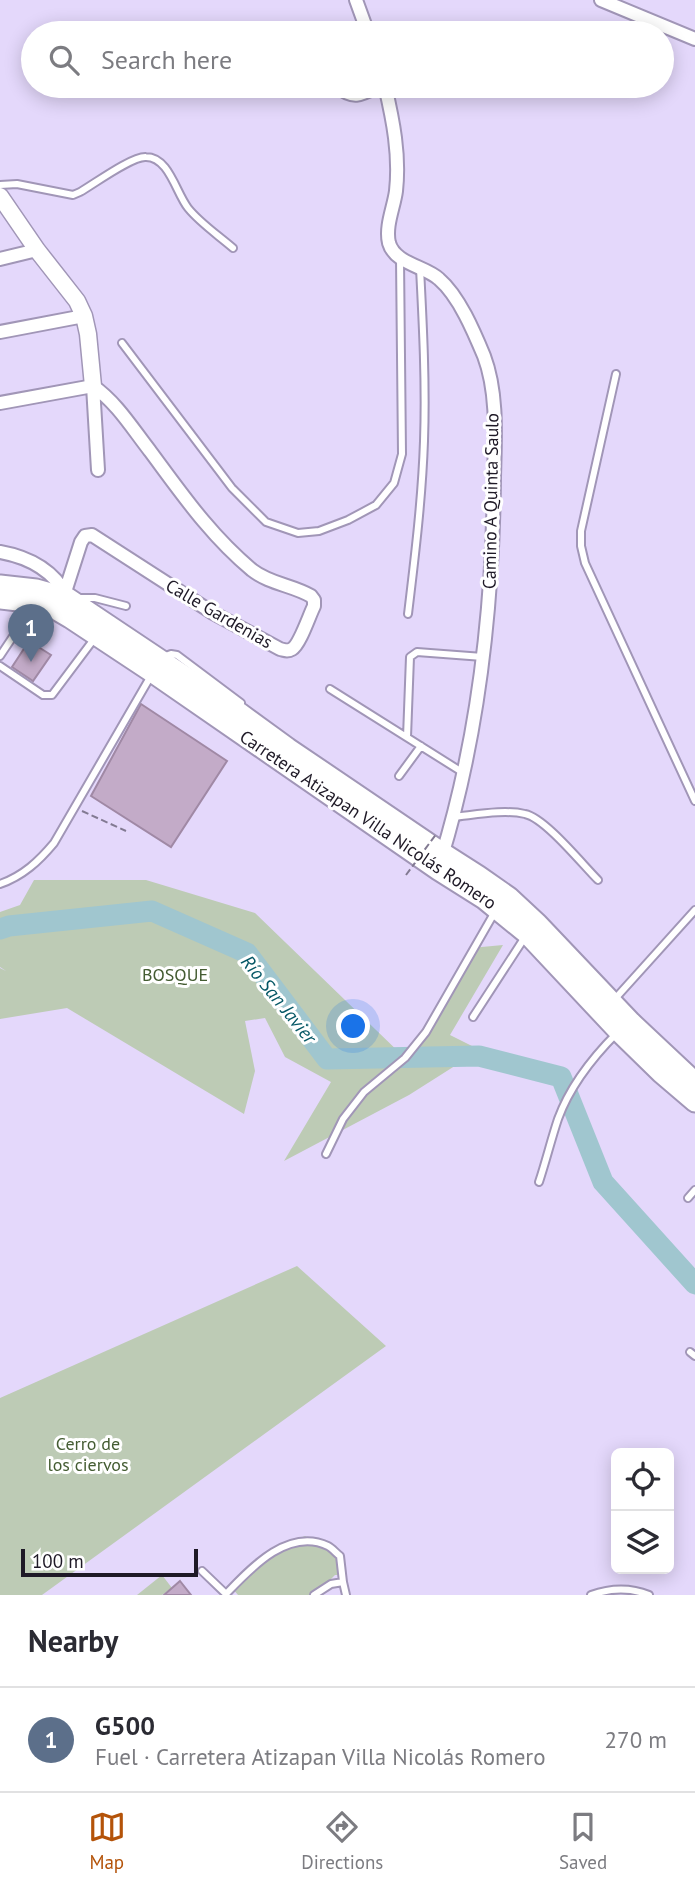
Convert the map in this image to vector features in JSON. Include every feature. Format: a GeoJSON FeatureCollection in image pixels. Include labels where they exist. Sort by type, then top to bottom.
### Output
{"type":"FeatureCollection","features":[{"type":"Feature","properties":{"kind":"main road","name":"Carretera Atizapan Villa Nicolás Romero"},"geometry":{"type":"LineString","coordinates":[[0,585],[67,595],[157,666],[440,861],[474,882],[509,897],[695,1082]]}},
{"type":"Feature","properties":{"kind":"main road","name":"Carretera Atizapan Villa Nicolás Romero"},"geometry":{"type":"LineString","coordinates":[[0,599],[53,608],[240,713],[440,861]]}},
{"type":"Feature","properties":{"kind":"main road","name":"Carretera Atizapan Villa Nicolás Romero"},"geometry":{"type":"LineString","coordinates":[[474,882],[619,1032],[695,1102]]}},
{"type":"Feature","properties":{"kind":"street"},"geometry":{"type":"LineString","coordinates":[[356,0],[364,21]]}},
{"type":"Feature","properties":{"kind":"street"},"geometry":{"type":"LineString","coordinates":[[601,0],[652,21]]}},
{"type":"Feature","properties":{"kind":"street"},"geometry":{"type":"LineString","coordinates":[[674,30],[695,39]]}},
{"type":"Feature","properties":{"kind":"street"},"geometry":{"type":"LineString","coordinates":[[388,98],[394,120],[397,159],[389,244],[400,259]]}},
{"type":"Feature","properties":{"kind":"street"},"geometry":{"type":"LineString","coordinates":[[0,196],[77,301],[83,316],[88,334],[98,470]]}},
{"type":"Feature","properties":{"kind":"street"},"geometry":{"type":"LineString","coordinates":[[0,259],[37,250]]}},
{"type":"Feature","properties":{"kind":"street","name":"Camino A Quinta Saulo"},"geometry":{"type":"LineString","coordinates":[[400,259],[439,278],[455,299],[473,328],[487,365],[493,401],[494,538],[483,657],[469,751],[440,861]]}},
{"type":"Feature","properties":{"kind":"street"},"geometry":{"type":"LineString","coordinates":[[0,332],[83,316]]}},
{"type":"Feature","properties":{"kind":"street"},"geometry":{"type":"LineString","coordinates":[[0,403],[93,386]]}},
{"type":"Feature","properties":{"kind":"street","name":"Calle Gardenias"},"geometry":{"type":"LineString","coordinates":[[67,595],[81,542],[85,536],[92,534],[213,613],[280,649],[293,649],[314,606],[311,596],[266,580],[219,541],[201,521],[115,405],[93,386]]}},
{"type":"Feature","properties":{"kind":"street"},"geometry":{"type":"LineString","coordinates":[[0,552],[36,563],[52,576],[67,595]]}},
{"type":"Feature","properties":{"kind":"lane"},"geometry":{"type":"LineString","coordinates":[[0,185],[17,184],[74,195],[132,160],[144,156],[155,158],[165,167],[190,210],[233,248]]}},
{"type":"Feature","properties":{"kind":"lane"},"geometry":{"type":"LineString","coordinates":[[122,343],[232,488],[266,522],[298,533],[319,531],[376,505],[394,483],[401,454],[400,259]]}},
{"type":"Feature","properties":{"kind":"lane"},"geometry":{"type":"LineString","coordinates":[[408,614],[419,527],[424,440],[424,353],[419,266]]}},
{"type":"Feature","properties":{"kind":"lane"},"geometry":{"type":"LineString","coordinates":[[616,374],[581,531],[581,546],[591,575],[695,801]]}},
{"type":"Feature","properties":{"kind":"lane"},"geometry":{"type":"LineString","coordinates":[[67,595],[95,598],[126,606]]}},
{"type":"Feature","properties":{"kind":"lane"},"geometry":{"type":"LineString","coordinates":[[0,656],[35,603]]}},
{"type":"Feature","properties":{"kind":"lane"},"geometry":{"type":"LineString","coordinates":[[0,666],[43,695],[52,695],[97,635]]}},
{"type":"Feature","properties":{"kind":"lane"},"geometry":{"type":"LineString","coordinates":[[407,737],[410,657],[417,652],[483,657]]}},
{"type":"Feature","properties":{"kind":"lane"},"geometry":{"type":"LineString","coordinates":[[0,884],[12,880],[37,862],[54,843],[157,666]]}},
{"type":"Feature","properties":{"kind":"lane"},"geometry":{"type":"LineString","coordinates":[[330,690],[464,773]]}},
{"type":"Feature","properties":{"kind":"lane"},"geometry":{"type":"LineString","coordinates":[[399,776],[421,746]]}},
{"type":"Feature","properties":{"kind":"lane"},"geometry":{"type":"LineString","coordinates":[[453,817],[527,814],[542,822],[598,880]]}},
{"type":"Feature","properties":{"kind":"lane"},"geometry":{"type":"LineString","coordinates":[[326,1154],[344,1119],[364,1092],[405,1058],[426,1032],[497,908]]}},
{"type":"Feature","properties":{"kind":"lane"},"geometry":{"type":"LineString","coordinates":[[612,1002],[695,910]]}},
{"type":"Feature","properties":{"kind":"lane"},"geometry":{"type":"LineString","coordinates":[[473,1017],[527,934]]}},
{"type":"Feature","properties":{"kind":"lane"},"geometry":{"type":"LineString","coordinates":[[539,1182],[559,1118],[569,1096],[598,1052],[619,1032]]}},
{"type":"Feature","properties":{"kind":"lane"},"geometry":{"type":"LineString","coordinates":[[688,1198],[695,1190]]}},
{"type":"Feature","properties":{"kind":"lane"},"geometry":{"type":"LineString","coordinates":[[202,1571],[226,1595],[248,1571],[268,1556],[287,1544],[308,1541],[329,1546],[340,1556],[346,1595]]}},
{"type":"Feature","properties":{"kind":"lane"},"geometry":{"type":"LineString","coordinates":[[314,1595],[331,1584],[342,1582]]}},
{"type":"Feature","properties":{"kind":"lane"},"geometry":{"type":"LineString","coordinates":[[591,1595],[627,1588],[648,1595]]}},
{"type":"Feature","properties":{"kind":"path"},"geometry":{"type":"LineString","coordinates":[[75,807],[126,831]]}},
{"type":"Feature","properties":{"kind":"path"},"geometry":{"type":"LineString","coordinates":[[406,875],[436,833]]}},
{"type":"Feature","properties":{"kind":"green space","name":"BOSQUE"},"geometry":{"type":"Polygon","coordinates":[[[34,880],[146,880],[255,913],[405,1058],[471,948],[503,945],[450,1035],[480,1050],[409,1095],[284,1161],[331,1082],[285,1057],[265,1018],[245,1021],[255,1071],[244,1114],[67,1008],[0,1019],[0,968],[6,971],[0,967],[0,912],[20,905],[34,880]]]}},
{"type":"Feature","properties":{"kind":"green space","name":"Cerro de los ciervos"},"geometry":{"type":"Polygon","coordinates":[[[297,1266],[386,1346],[42,1595],[0,1595],[0,1398],[297,1266]]]}},
{"type":"Feature","properties":{"kind":"green space"},"geometry":{"type":"Polygon","coordinates":[[[305,1536],[336,1554],[345,1575],[335,1575],[315,1595],[238,1595],[232,1588],[292,1541],[305,1536]]]}},
{"type":"Feature","properties":{"kind":"green space"},"geometry":{"type":"Polygon","coordinates":[[[162,1575],[172,1588],[162,1595],[137,1595],[162,1575]]]}},
{"type":"Feature","properties":{"kind":"building"},"geometry":{"type":"Polygon","coordinates":[[[29,641],[51,655],[33,681],[12,667],[29,641]]]}},
{"type":"Feature","properties":{"kind":"building"},"geometry":{"type":"Polygon","coordinates":[[[141,704],[227,761],[171,847],[91,796],[141,704]]]}},
{"type":"Feature","properties":{"kind":"building"},"geometry":{"type":"Polygon","coordinates":[[[180,1581],[191,1595],[164,1595],[180,1581]]]}},
{"type":"Feature","properties":{"kind":"waterway","name":"Río San Javier"},"geometry":{"type":"LineString","coordinates":[[0,929],[152,911],[247,953],[327,1059],[479,1056],[561,1077],[603,1182],[695,1284]]}},
{"type":"Feature","properties":{"kind":"place","name":"G500"},"geometry":{"type":"Point","coordinates":[31,662]}}]}
